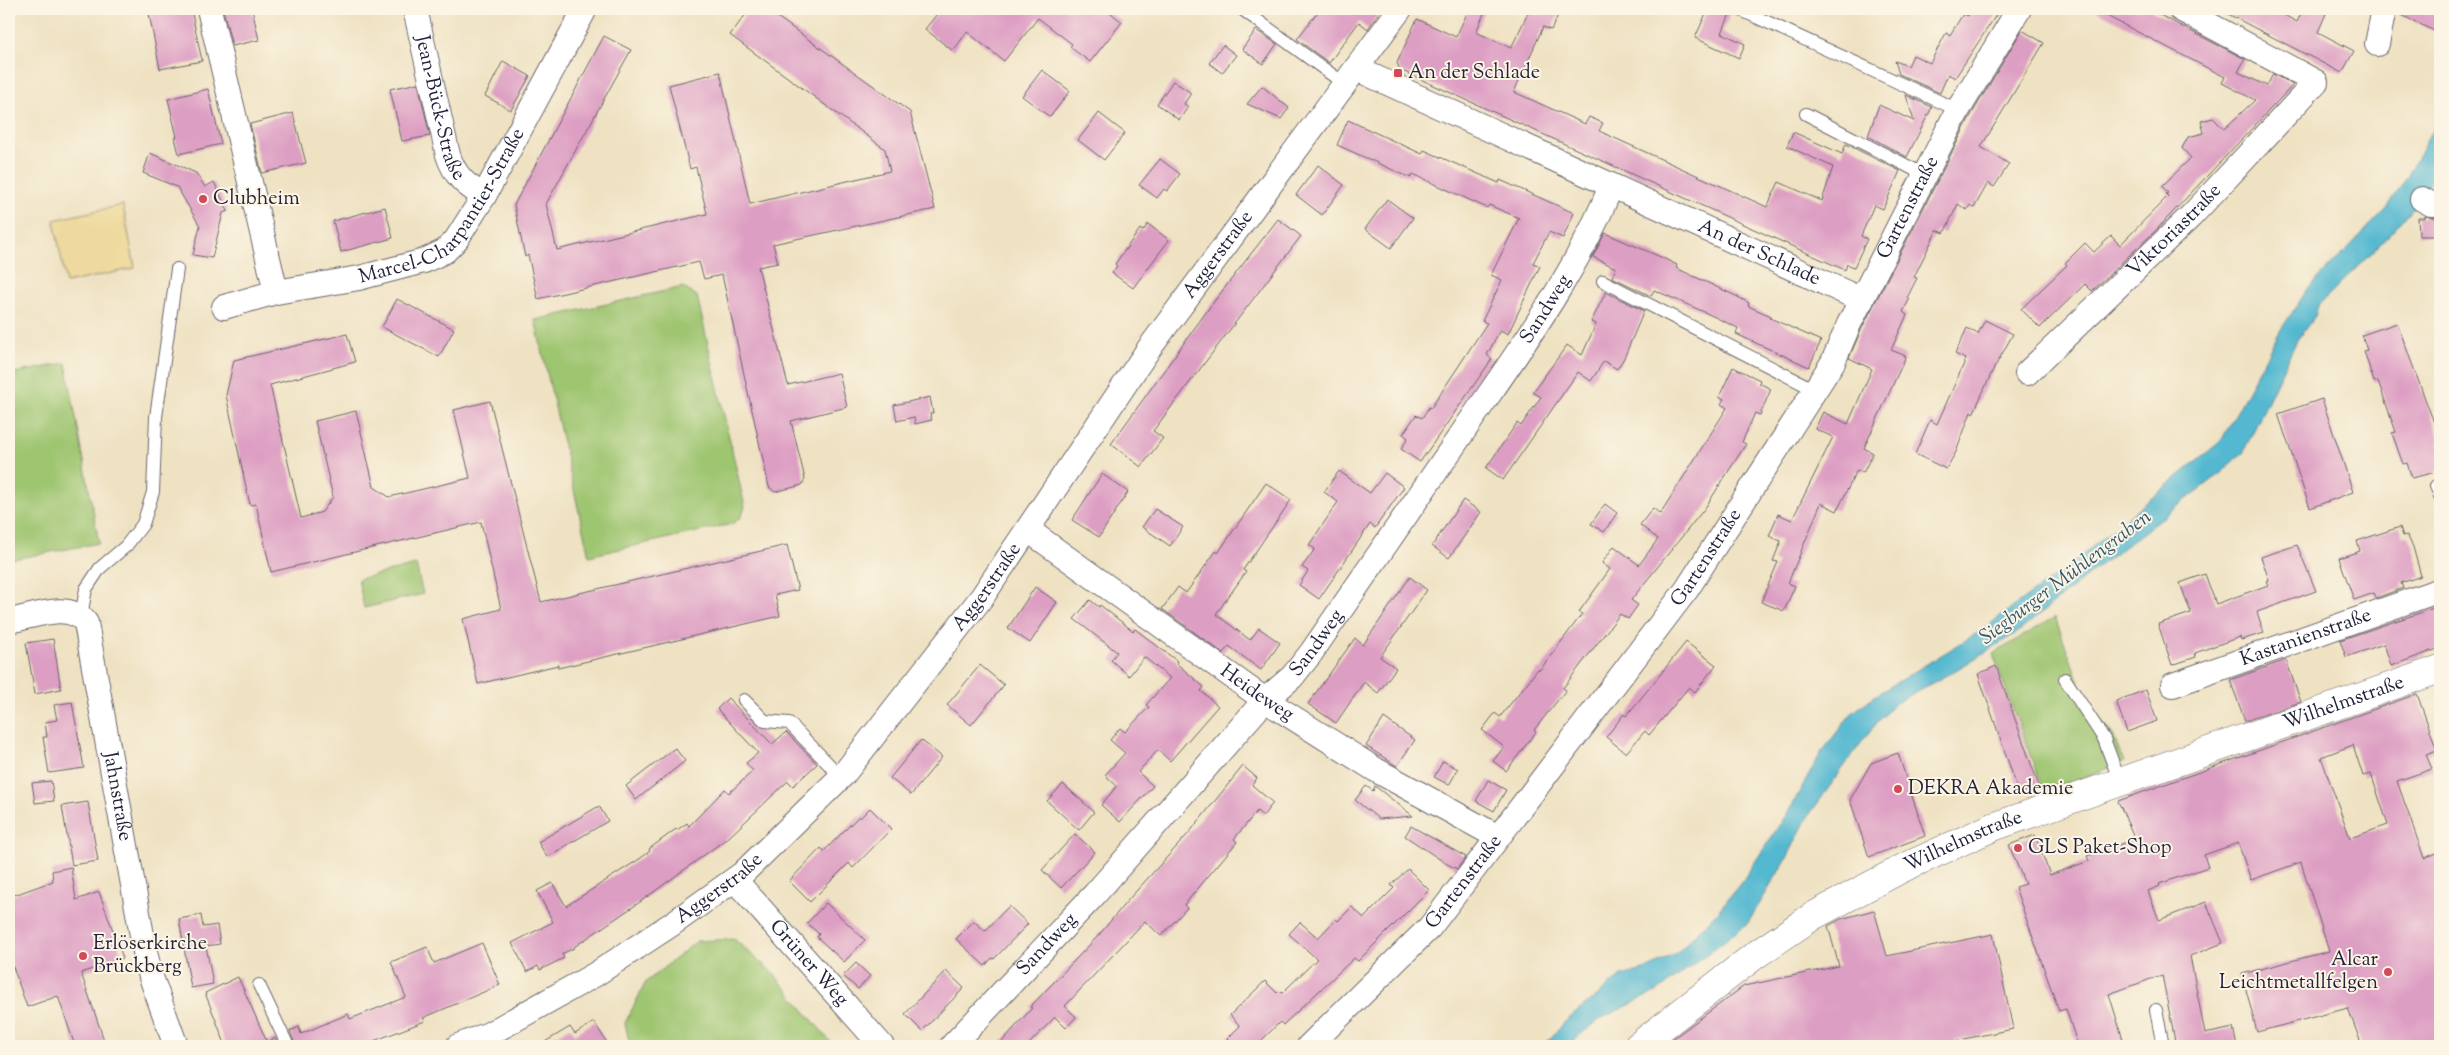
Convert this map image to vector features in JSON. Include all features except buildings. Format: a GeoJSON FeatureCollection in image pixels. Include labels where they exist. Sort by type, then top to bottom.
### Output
{"type":"FeatureCollection","features":[{"type":"Feature","properties":{"kind":"main road","name":"Wilhelmstraße"},"geometry":{"type":"LineString","coordinates":[[1638,1046],[1754,956],[1813,916],[1903,868],[1993,827],[2440,671]]}},
{"type":"Feature","properties":{"kind":"street"},"geometry":{"type":"LineString","coordinates":[[209,9],[276,292]]}},
{"type":"Feature","properties":{"kind":"street","name":"Jean-Bück-Straße"},"geometry":{"type":"LineString","coordinates":[[416,9],[448,155],[454,172],[467,186],[484,196]]}},
{"type":"Feature","properties":{"kind":"street","name":"Marcel-Charpantier-Straße"},"geometry":{"type":"LineString","coordinates":[[224,307],[276,292],[359,278],[424,261],[445,251],[456,240],[484,196],[585,9]]}},
{"type":"Feature","properties":{"kind":"street","name":"Aggerstraße"},"geometry":{"type":"LineString","coordinates":[[458,1046],[492,1040],[596,974],[735,880],[841,777],[982,597],[1148,350],[1256,201],[1351,77],[1400,9]]}},
{"type":"Feature","properties":{"kind":"street","name":"Gartenstraße"},"geometry":{"type":"LineString","coordinates":[[1309,1046],[1430,927],[1687,588],[1816,390],[1832,362],[1958,110],[2019,9]]}},
{"type":"Feature","properties":{"kind":"street","name":"Viktoriastraße"},"geometry":{"type":"LineString","coordinates":[[2027,373],[2192,215],[2316,82],[2180,9]]}},
{"type":"Feature","properties":{"kind":"street"},"geometry":{"type":"LineString","coordinates":[[2378,44],[2384,9]]}},
{"type":"Feature","properties":{"kind":"street","name":"An der Schlade"},"geometry":{"type":"LineString","coordinates":[[1351,77],[1610,186],[1862,300]]}},
{"type":"Feature","properties":{"kind":"street","name":"Sandweg"},"geometry":{"type":"LineString","coordinates":[[952,1046],[1094,894],[1265,700],[1292,676],[1311,653],[1528,339],[1572,264],[1601,209],[1610,186]]}},
{"type":"Feature","properties":{"kind":"street","name":"Heideweg"},"geometry":{"type":"LineString","coordinates":[[1028,530],[1265,700],[1376,770],[1498,837]]}},
{"type":"Feature","properties":{"kind":"street","name":"Kastanienstraße"},"geometry":{"type":"LineString","coordinates":[[2172,685],[2440,590]]}},
{"type":"Feature","properties":{"kind":"street"},"geometry":{"type":"LineString","coordinates":[[9,621],[66,610],[80,616]]}},
{"type":"Feature","properties":{"kind":"street","name":"Jahnstraße"},"geometry":{"type":"LineString","coordinates":[[80,616],[88,631],[145,952],[154,985],[176,1046]]}},
{"type":"Feature","properties":{"kind":"street","name":"Grüner Weg"},"geometry":{"type":"LineString","coordinates":[[735,880],[882,1046]]}},
{"type":"Feature","properties":{"kind":"lane"},"geometry":{"type":"LineString","coordinates":[[1242,9],[1351,77]]}},
{"type":"Feature","properties":{"kind":"lane"},"geometry":{"type":"LineString","coordinates":[[1741,10],[1958,110]]}},
{"type":"Feature","properties":{"kind":"lane"},"geometry":{"type":"LineString","coordinates":[[1806,114],[1925,175]]}},
{"type":"Feature","properties":{"kind":"lane"},"geometry":{"type":"LineString","coordinates":[[80,616],[86,589],[100,568],[126,546],[143,524],[153,492],[156,417],[177,269]]}},
{"type":"Feature","properties":{"kind":"lane"},"geometry":{"type":"LineString","coordinates":[[1603,281],[1816,390]]}},
{"type":"Feature","properties":{"kind":"lane"},"geometry":{"type":"LineString","coordinates":[[2065,679],[2104,739],[2120,782]]}},
{"type":"Feature","properties":{"kind":"lane"},"geometry":{"type":"LineString","coordinates":[[744,700],[765,721],[789,724],[841,777]]}},
{"type":"Feature","properties":{"kind":"lane"},"geometry":{"type":"LineString","coordinates":[[258,985],[288,1046]]}},
{"type":"Feature","properties":{"kind":"lane"},"geometry":{"type":"LineString","coordinates":[[2156,1010],[2163,1046]]}},
{"type":"Feature","properties":{"kind":"green space"},"geometry":{"type":"Polygon","coordinates":[[[683,287],[697,296],[745,507],[741,517],[732,524],[589,556],[535,320],[683,287]]]}},
{"type":"Feature","properties":{"kind":"green space"},"geometry":{"type":"Polygon","coordinates":[[[66,363],[99,543],[9,560],[9,374],[66,363]]]}},
{"type":"Feature","properties":{"kind":"green space"},"geometry":{"type":"Polygon","coordinates":[[[416,565],[423,594],[364,608],[358,579],[416,565]]]}},
{"type":"Feature","properties":{"kind":"green space"},"geometry":{"type":"Polygon","coordinates":[[[2055,617],[2086,701],[2113,735],[2124,762],[2044,793],[1993,654],[2055,617]]]}},
{"type":"Feature","properties":{"kind":"green space"},"geometry":{"type":"Polygon","coordinates":[[[734,939],[774,974],[834,1046],[630,1046],[625,1023],[646,982],[697,941],[734,939]]]}},
{"type":"Feature","properties":{"kind":"sand"},"geometry":{"type":"Polygon","coordinates":[[[123,205],[135,268],[66,283],[54,220],[123,205]]]}},
{"type":"Feature","properties":{"kind":"water","name":"Siegburger Mühlengraben"},"geometry":{"type":"Polygon","coordinates":[[[2440,116],[2442,147],[2439,165],[2431,182],[2419,201],[2386,238],[2318,306],[2315,316],[2297,340],[2243,453],[2220,474],[2099,566],[2017,633],[1956,670],[1894,704],[1869,732],[1807,818],[1787,858],[1748,923],[1658,991],[1602,1018],[1580,1035],[1570,1046],[1543,1046],[1566,1021],[1621,976],[1647,969],[1677,953],[1719,910],[1743,880],[1790,809],[1821,753],[1851,714],[1873,697],[1979,632],[2069,566],[2221,441],[2280,331],[2307,290],[2387,208],[2406,179],[2440,116]]]}},
{"type":"Feature","properties":{"kind":"place","name":"An der Schlade"},"geometry":{"type":"Point","coordinates":[1398,73]}},
{"type":"Feature","properties":{"kind":"place","name":"Clubheim"},"geometry":{"type":"Point","coordinates":[203,199]}},
{"type":"Feature","properties":{"kind":"place","name":"DEKRA Akademie"},"geometry":{"type":"Point","coordinates":[1898,789]}},
{"type":"Feature","properties":{"kind":"place","name":"GLS Paket-Shop"},"geometry":{"type":"Point","coordinates":[2018,848]}},
{"type":"Feature","properties":{"kind":"place","name":"Erlöserkirche Brückberg"},"geometry":{"type":"Point","coordinates":[83,956]}},
{"type":"Feature","properties":{"kind":"place","name":"Alcar Leichtmetallfelgen"},"geometry":{"type":"Point","coordinates":[2388,972]}}]}
